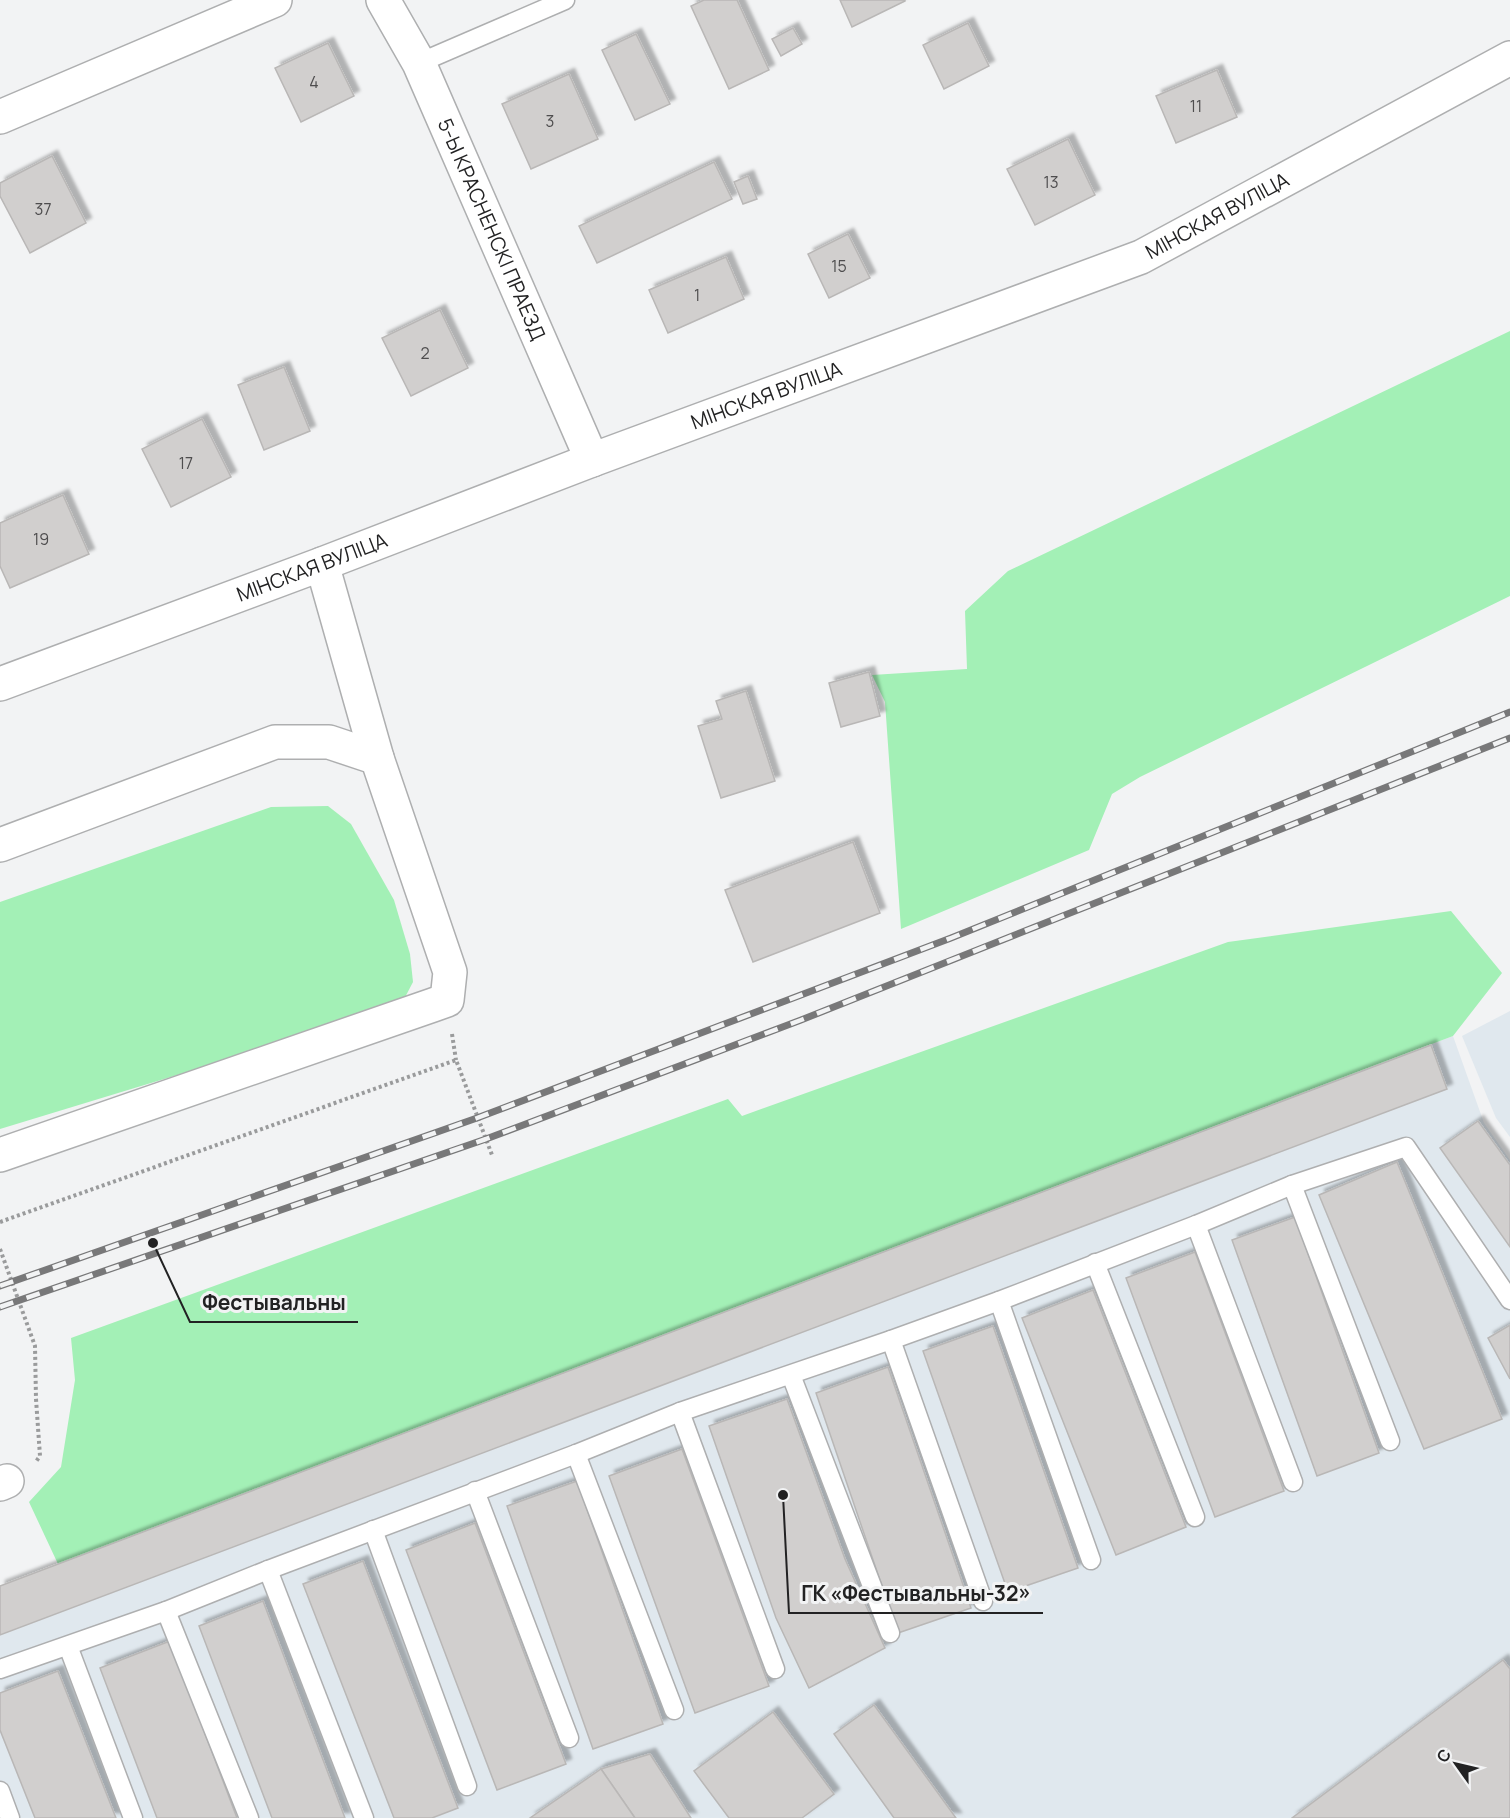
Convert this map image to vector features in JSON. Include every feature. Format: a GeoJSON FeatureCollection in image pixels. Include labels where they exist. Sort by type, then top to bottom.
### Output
{"type":"FeatureCollection","features":[{"type":"Feature","properties":{"kind":"street"},"geometry":{"type":"LineString","coordinates":[[0,117],[275,0]]}},
{"type":"Feature","properties":{"kind":"street","name":"5-Ы КРАСНЕНСКІ ПРАЕЗД"},"geometry":{"type":"LineString","coordinates":[[383,0],[419,63],[592,460]]}},
{"type":"Feature","properties":{"kind":"street","name":"МІНСКАЯ ВУЛІЦА"},"geometry":{"type":"LineString","coordinates":[[0,684],[592,460],[1141,257],[1510,57]]}},
{"type":"Feature","properties":{"kind":"street"},"geometry":{"type":"LineString","coordinates":[[0,1155],[447,1000],[450,972],[377,758],[322,564]]}},
{"type":"Feature","properties":{"kind":"street"},"geometry":{"type":"LineString","coordinates":[[0,845],[275,742],[329,742],[377,758]]}},
{"type":"Feature","properties":{"kind":"lane"},"geometry":{"type":"LineString","coordinates":[[419,63],[565,0]]}},
{"type":"Feature","properties":{"kind":"lane"},"geometry":{"type":"LineString","coordinates":[[0,1669],[166,1611],[680,1412],[999,1301],[1292,1185],[1406,1147],[1510,1300]]}},
{"type":"Feature","properties":{"kind":"lane"},"geometry":{"type":"LineString","coordinates":[[1292,1185],[1390,1441]]}},
{"type":"Feature","properties":{"kind":"lane"},"geometry":{"type":"LineString","coordinates":[[1196,1224],[1293,1482]]}},
{"type":"Feature","properties":{"kind":"lane"},"geometry":{"type":"LineString","coordinates":[[1095,1263],[1195,1517]]}},
{"type":"Feature","properties":{"kind":"lane"},"geometry":{"type":"LineString","coordinates":[[999,1301],[1091,1560]]}},
{"type":"Feature","properties":{"kind":"lane"},"geometry":{"type":"LineString","coordinates":[[891,1340],[983,1601]]}},
{"type":"Feature","properties":{"kind":"lane"},"geometry":{"type":"LineString","coordinates":[[791,1375],[890,1633]]}},
{"type":"Feature","properties":{"kind":"lane"},"geometry":{"type":"LineString","coordinates":[[680,1412],[776,1669]]}},
{"type":"Feature","properties":{"kind":"lane"},"geometry":{"type":"LineString","coordinates":[[576,1454],[674,1710]]}},
{"type":"Feature","properties":{"kind":"lane"},"geometry":{"type":"LineString","coordinates":[[475,1491],[569,1738]]}},
{"type":"Feature","properties":{"kind":"lane"},"geometry":{"type":"LineString","coordinates":[[373,1530],[467,1786]]}},
{"type":"Feature","properties":{"kind":"lane"},"geometry":{"type":"LineString","coordinates":[[268,1570],[364,1818]]}},
{"type":"Feature","properties":{"kind":"lane"},"geometry":{"type":"LineString","coordinates":[[166,1611],[249,1818]]}},
{"type":"Feature","properties":{"kind":"lane"},"geometry":{"type":"LineString","coordinates":[[68,1646],[133,1818]]}},
{"type":"Feature","properties":{"kind":"lane"},"geometry":{"type":"LineString","coordinates":[[0,1791],[10,1818]]}},
{"type":"Feature","properties":{"kind":"path"},"geometry":{"type":"LineString","coordinates":[[0,1222],[456,1060],[492,1155]]}},
{"type":"Feature","properties":{"kind":"path"},"geometry":{"type":"LineString","coordinates":[[0,1249],[35,1346],[40,1456],[26,1475],[4,1482]]}},
{"type":"Feature","properties":{"kind":"shaded area"},"geometry":{"type":"Polygon","coordinates":[[[1510,1011],[1510,1137],[1496,1118],[1462,1036],[1510,1011]]]}},
{"type":"Feature","properties":{"kind":"shaded area"},"geometry":{"type":"Polygon","coordinates":[[[1453,1036],[1484,1123],[1510,1160],[1510,1818],[0,1818],[0,1586],[1453,1036]]]}},
{"type":"Feature","properties":{"kind":"green space"},"geometry":{"type":"Polygon","coordinates":[[[1510,331],[1510,596],[1140,777],[1112,794],[1089,850],[901,929],[885,702],[872,675],[967,669],[965,611],[1008,571],[1510,331]]]}},
{"type":"Feature","properties":{"kind":"green space"},"geometry":{"type":"Polygon","coordinates":[[[328,806],[351,824],[394,900],[410,954],[413,982],[400,1007],[0,1129],[0,902],[271,807],[328,806]]]}},
{"type":"Feature","properties":{"kind":"green space"},"geometry":{"type":"Polygon","coordinates":[[[1451,911],[1502,973],[1453,1036],[58,1564],[29,1502],[61,1467],[75,1380],[71,1338],[728,1099],[742,1116],[1228,942],[1451,911]]]}},
{"type":"Feature","properties":{"kind":"building"},"geometry":{"type":"Polygon","coordinates":[[[704,0],[737,0],[769,70],[729,89],[691,6],[704,0]]]}},
{"type":"Feature","properties":{"kind":"building"},"geometry":{"type":"Polygon","coordinates":[[[840,0],[905,0],[905,1],[852,27],[840,0]]]}},
{"type":"Feature","properties":{"kind":"building"},"geometry":{"type":"Polygon","coordinates":[[[968,23],[989,66],[944,89],[923,45],[968,23]]]}},
{"type":"Feature","properties":{"kind":"building"},"geometry":{"type":"Polygon","coordinates":[[[793,28],[802,44],[781,56],[772,39],[793,28]]]}},
{"type":"Feature","properties":{"kind":"building"},"geometry":{"type":"Polygon","coordinates":[[[636,34],[670,104],[635,120],[602,50],[636,34]]]}},
{"type":"Feature","properties":{"kind":"building"},"geometry":{"type":"Polygon","coordinates":[[[328,43],[354,96],[301,122],[275,68],[328,43]]]}},
{"type":"Feature","properties":{"kind":"building"},"geometry":{"type":"Polygon","coordinates":[[[1217,70],[1237,117],[1176,143],[1156,96],[1217,70]]]}},
{"type":"Feature","properties":{"kind":"building"},"geometry":{"type":"Polygon","coordinates":[[[569,74],[598,139],[531,169],[502,104],[569,74]]]}},
{"type":"Feature","properties":{"kind":"building"},"geometry":{"type":"Polygon","coordinates":[[[1068,139],[1095,195],[1035,225],[1007,169],[1068,139]]]}},
{"type":"Feature","properties":{"kind":"building"},"geometry":{"type":"Polygon","coordinates":[[[52,156],[86,223],[30,253],[0,196],[0,183],[52,156]]]}},
{"type":"Feature","properties":{"kind":"building"},"geometry":{"type":"Polygon","coordinates":[[[714,162],[732,199],[597,263],[579,226],[714,162]]]}},
{"type":"Feature","properties":{"kind":"building"},"geometry":{"type":"Polygon","coordinates":[[[748,176],[757,199],[743,204],[734,182],[748,176]]]}},
{"type":"Feature","properties":{"kind":"building"},"geometry":{"type":"Polygon","coordinates":[[[848,234],[870,278],[829,298],[808,254],[848,234]]]}},
{"type":"Feature","properties":{"kind":"building"},"geometry":{"type":"Polygon","coordinates":[[[726,257],[744,299],[668,333],[649,290],[726,257]]]}},
{"type":"Feature","properties":{"kind":"building"},"geometry":{"type":"Polygon","coordinates":[[[440,310],[468,368],[411,396],[382,338],[440,310]]]}},
{"type":"Feature","properties":{"kind":"building"},"geometry":{"type":"Polygon","coordinates":[[[284,367],[310,431],[264,450],[238,385],[284,367]]]}},
{"type":"Feature","properties":{"kind":"building"},"geometry":{"type":"Polygon","coordinates":[[[202,419],[231,477],[171,507],[142,449],[202,419]]]}},
{"type":"Feature","properties":{"kind":"building"},"geometry":{"type":"Polygon","coordinates":[[[63,495],[89,554],[10,588],[0,566],[0,523],[63,495]]]}},
{"type":"Feature","properties":{"kind":"building"},"geometry":{"type":"Polygon","coordinates":[[[869,672],[880,716],[841,727],[829,683],[869,672]]]}},
{"type":"Feature","properties":{"kind":"building"},"geometry":{"type":"Polygon","coordinates":[[[746,691],[775,781],[721,798],[698,726],[722,719],[716,701],[746,691]]]}},
{"type":"Feature","properties":{"kind":"building"},"geometry":{"type":"Polygon","coordinates":[[[853,842],[880,913],[753,962],[725,890],[853,842]]]}},
{"type":"Feature","properties":{"kind":"building"},"geometry":{"type":"Polygon","coordinates":[[[1431,1045],[1447,1089],[0,1635],[0,1586],[1431,1045]]]}},
{"type":"Feature","properties":{"kind":"building"},"geometry":{"type":"Polygon","coordinates":[[[1478,1121],[1510,1165],[1510,1247],[1440,1148],[1478,1121]]]}},
{"type":"Feature","properties":{"kind":"building"},"geometry":{"type":"Polygon","coordinates":[[[1397,1162],[1502,1419],[1424,1449],[1319,1195],[1397,1162]]]}},
{"type":"Feature","properties":{"kind":"building"},"geometry":{"type":"Polygon","coordinates":[[[1295,1217],[1379,1453],[1317,1476],[1232,1240],[1295,1217]]]}},
{"type":"Feature","properties":{"kind":"building"},"geometry":{"type":"Polygon","coordinates":[[[1195,1252],[1284,1491],[1215,1517],[1126,1278],[1195,1252]]]}},
{"type":"Feature","properties":{"kind":"building"},"geometry":{"type":"Polygon","coordinates":[[[1093,1290],[1186,1527],[1116,1555],[1022,1318],[1093,1290]]]}},
{"type":"Feature","properties":{"kind":"building"},"geometry":{"type":"Polygon","coordinates":[[[1510,1325],[1510,1379],[1488,1338],[1510,1325]]]}},
{"type":"Feature","properties":{"kind":"building"},"geometry":{"type":"Polygon","coordinates":[[[993,1326],[1078,1568],[1008,1592],[923,1351],[993,1326]]]}},
{"type":"Feature","properties":{"kind":"building"},"geometry":{"type":"Polygon","coordinates":[[[888,1367],[971,1608],[898,1633],[816,1393],[888,1367]]]}},
{"type":"Feature","properties":{"kind":"building"},"geometry":{"type":"Polygon","coordinates":[[[787,1399],[845,1559],[885,1648],[809,1688],[776,1618],[709,1426],[787,1399]]]}},
{"type":"Feature","properties":{"kind":"building"},"geometry":{"type":"Polygon","coordinates":[[[682,1449],[769,1686],[695,1713],[609,1476],[682,1449]]]}},
{"type":"Feature","properties":{"kind":"building"},"geometry":{"type":"Polygon","coordinates":[[[577,1481],[663,1724],[593,1749],[507,1506],[577,1481]]]}},
{"type":"Feature","properties":{"kind":"building"},"geometry":{"type":"Polygon","coordinates":[[[475,1523],[566,1764],[497,1790],[406,1550],[475,1523]]]}},
{"type":"Feature","properties":{"kind":"building"},"geometry":{"type":"Polygon","coordinates":[[[363,1561],[458,1808],[432,1818],[394,1818],[303,1584],[363,1561]]]}},
{"type":"Feature","properties":{"kind":"building"},"geometry":{"type":"Polygon","coordinates":[[[263,1601],[345,1818],[272,1818],[199,1626],[263,1601]]]}},
{"type":"Feature","properties":{"kind":"building"},"geometry":{"type":"Polygon","coordinates":[[[170,1641],[237,1818],[157,1818],[100,1668],[170,1641]]]}},
{"type":"Feature","properties":{"kind":"building"},"geometry":{"type":"Polygon","coordinates":[[[1503,1660],[1510,1669],[1510,1818],[1292,1818],[1503,1660]]]}},
{"type":"Feature","properties":{"kind":"building"},"geometry":{"type":"Polygon","coordinates":[[[58,1671],[116,1818],[35,1818],[0,1730],[0,1693],[58,1671]]]}},
{"type":"Feature","properties":{"kind":"building"},"geometry":{"type":"Polygon","coordinates":[[[874,1705],[956,1818],[894,1818],[834,1734],[874,1705]]]}},
{"type":"Feature","properties":{"kind":"building"},"geometry":{"type":"Polygon","coordinates":[[[773,1712],[834,1794],[802,1818],[729,1818],[694,1771],[773,1712]]]}},
{"type":"Feature","properties":{"kind":"building"},"geometry":{"type":"Polygon","coordinates":[[[650,1754],[691,1818],[635,1818],[601,1769],[650,1754]]]}},
{"type":"Feature","properties":{"kind":"building"},"geometry":{"type":"Polygon","coordinates":[[[601,1769],[635,1818],[530,1818],[601,1769]]]}},
{"type":"Feature","properties":{"kind":"railway"},"geometry":{"type":"LineString","coordinates":[[0,1286],[477,1118],[951,938],[1510,712]]}},
{"type":"Feature","properties":{"kind":"railway"},"geometry":{"type":"LineString","coordinates":[[0,1307],[486,1139],[801,1020],[1510,738]]}},
{"type":"Feature","properties":{"kind":"place","name":"Фестывальны"},"geometry":{"type":"Point","coordinates":[153,1243]}},
{"type":"Feature","properties":{"kind":"place","name":"ГК «Фестывальны-32»"},"geometry":{"type":"Point","coordinates":[783,1495]}}]}
